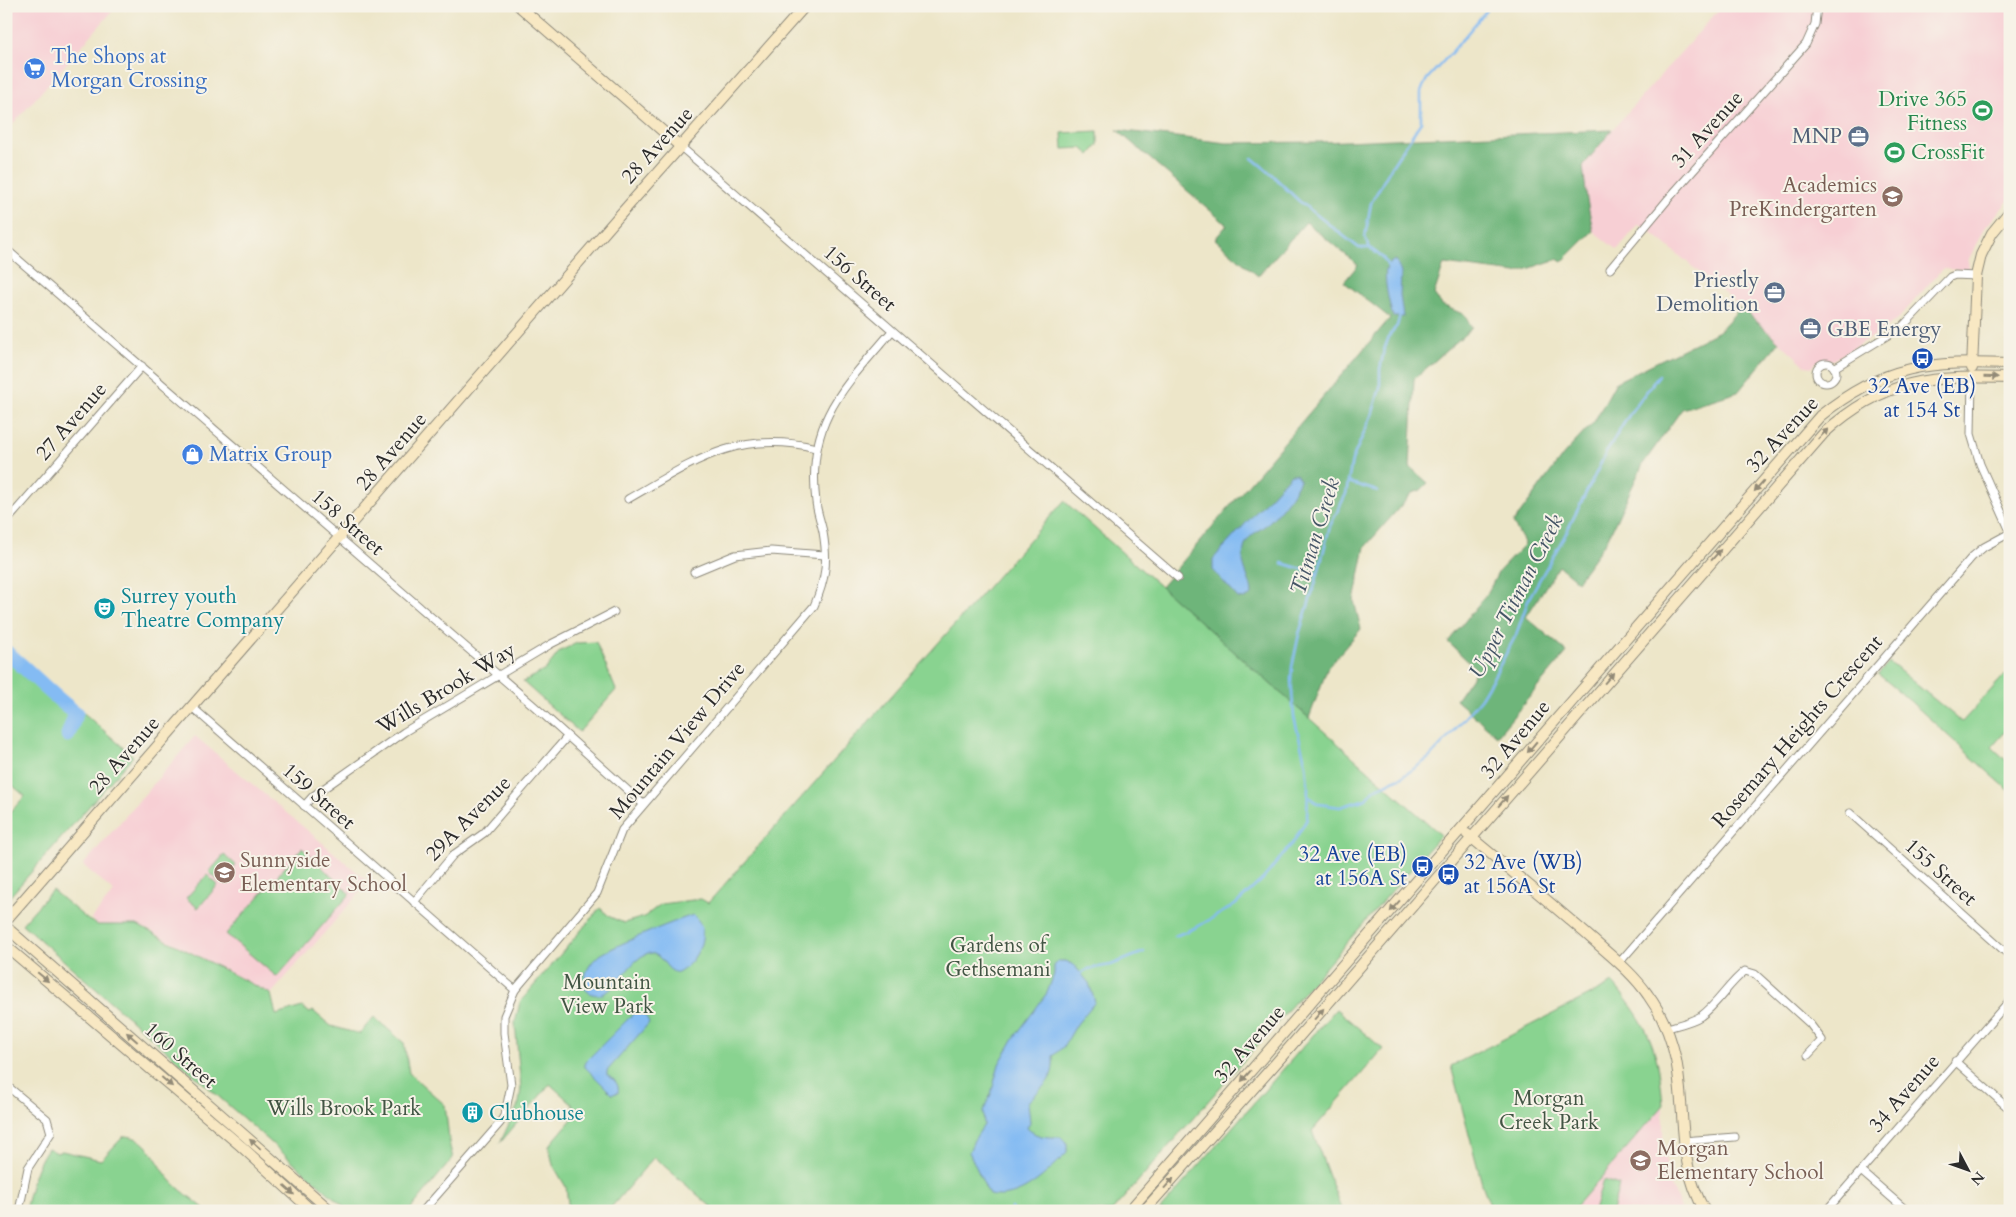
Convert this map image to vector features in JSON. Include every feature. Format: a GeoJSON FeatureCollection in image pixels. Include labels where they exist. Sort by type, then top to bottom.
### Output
{"type":"FeatureCollection","features":[{"type":"Feature","properties":{"kind":"main road","name":"156 Street"},"geometry":{"type":"LineString","coordinates":[[519,6],[681,147]]}},
{"type":"Feature","properties":{"kind":"main road","name":"28 Avenue"},"geometry":{"type":"LineString","coordinates":[[6,920],[805,6]]}},
{"type":"Feature","properties":{"kind":"main road"},"geometry":{"type":"LineString","coordinates":[[1972,377],[1976,276],[1985,245],[2010,211]]}},
{"type":"Feature","properties":{"kind":"main road","name":"32 Avenue"},"geometry":{"type":"LineString","coordinates":[[1129,1211],[1810,428],[1836,404],[1865,384],[1903,370],[1920,366],[1972,362],[2010,364]]}},
{"type":"Feature","properties":{"kind":"main road","name":"32 Avenue"},"geometry":{"type":"LineString","coordinates":[[1144,1211],[1250,1093],[1640,642],[1833,424],[1856,406],[1896,387],[1925,380],[1972,377],[2010,378]]}},
{"type":"Feature","properties":{"kind":"main road"},"geometry":{"type":"LineString","coordinates":[[1640,642],[1644,629],[1673,595],[1675,590],[1672,587]]}},
{"type":"Feature","properties":{"kind":"main road"},"geometry":{"type":"LineString","coordinates":[[1462,830],[1618,962],[1648,994],[1667,1028],[1676,1060],[1683,1141],[1688,1170],[1699,1201],[1705,1211]]}},
{"type":"Feature","properties":{"kind":"main road","name":"160 Street"},"geometry":{"type":"LineString","coordinates":[[6,927],[331,1211]]}},
{"type":"Feature","properties":{"kind":"main road","name":"160 Street"},"geometry":{"type":"LineString","coordinates":[[6,946],[241,1146],[312,1211]]}},
{"type":"Feature","properties":{"kind":"street","name":"31 Avenue"},"geometry":{"type":"LineString","coordinates":[[1610,269],[1669,198],[1806,44],[1815,24],[1817,6]]}},
{"type":"Feature","properties":{"kind":"street","name":"156 Street"},"geometry":{"type":"LineString","coordinates":[[681,147],[1178,578]]}},
{"type":"Feature","properties":{"kind":"street","name":"158 Street"},"geometry":{"type":"LineString","coordinates":[[6,249],[499,676],[643,804]]}},
{"type":"Feature","properties":{"kind":"street"},"geometry":{"type":"LineString","coordinates":[[1834,368],[1903,326],[1950,276],[1955,274],[1976,276]]}},
{"type":"Feature","properties":{"kind":"street","name":"Mountain View Drive"},"geometry":{"type":"LineString","coordinates":[[423,1211],[500,1124],[505,1114],[510,1085],[504,1016],[514,990],[597,893],[622,830],[814,606],[823,585],[826,565],[823,533],[816,502],[814,465],[816,448],[829,410],[839,394],[892,331]]}},
{"type":"Feature","properties":{"kind":"street","name":"27 Avenue"},"geometry":{"type":"LineString","coordinates":[[6,522],[142,366]]}},
{"type":"Feature","properties":{"kind":"street"},"geometry":{"type":"LineString","coordinates":[[1972,377],[1971,434],[1980,464],[2010,532]]}},
{"type":"Feature","properties":{"kind":"street"},"geometry":{"type":"LineString","coordinates":[[628,499],[690,464],[718,451],[750,443],[767,442],[793,442],[816,448]]}},
{"type":"Feature","properties":{"kind":"street","name":"Rosemary Heights Crescent"},"geometry":{"type":"LineString","coordinates":[[1618,962],[1972,557],[1984,547],[2010,532]]}},
{"type":"Feature","properties":{"kind":"street"},"geometry":{"type":"LineString","coordinates":[[694,572],[735,555],[771,551],[825,555]]}},
{"type":"Feature","properties":{"kind":"street","name":"Wills Brook Way"},"geometry":{"type":"LineString","coordinates":[[304,806],[313,796],[404,732],[551,644],[614,612]]}},
{"type":"Feature","properties":{"kind":"street","name":"159 Street"},"geometry":{"type":"LineString","coordinates":[[192,707],[514,990]]}},
{"type":"Feature","properties":{"kind":"street","name":"29A Avenue"},"geometry":{"type":"LineString","coordinates":[[414,902],[453,854],[484,833],[567,737]]}},
{"type":"Feature","properties":{"kind":"street","name":"155 Street"},"geometry":{"type":"LineString","coordinates":[[1850,814],[2010,956]]}},
{"type":"Feature","properties":{"kind":"street"},"geometry":{"type":"LineString","coordinates":[[1667,1028],[1699,1017],[1712,1006],[1737,977],[1745,972],[1755,974],[1810,1024],[1822,1040],[1808,1055]]}},
{"type":"Feature","properties":{"kind":"street","name":"34 Avenue"},"geometry":{"type":"LineString","coordinates":[[1826,1211],[2010,1000]]}},
{"type":"Feature","properties":{"kind":"street"},"geometry":{"type":"LineString","coordinates":[[1955,1061],[2006,1106]]}},
{"type":"Feature","properties":{"kind":"street"},"geometry":{"type":"LineString","coordinates":[[6,1085],[47,1119],[50,1133],[28,1168],[19,1211]]}},
{"type":"Feature","properties":{"kind":"street"},"geometry":{"type":"LineString","coordinates":[[1683,1141],[1734,1137]]}},
{"type":"Feature","properties":{"kind":"street"},"geometry":{"type":"LineString","coordinates":[[1861,1171],[1907,1211]]}},
{"type":"Feature","properties":{"kind":"shaded area","name":"The Shops at Morgan Crossing"},"geometry":{"type":"Polygon","coordinates":[[[6,6],[117,6],[6,132],[6,6]]]}},
{"type":"Feature","properties":{"kind":"shaded area"},"geometry":{"type":"Polygon","coordinates":[[[1722,6],[2010,6],[2010,199],[1983,230],[1969,259],[1968,270],[1942,269],[1898,319],[1833,360],[1816,362],[1812,367],[1806,366],[1741,307],[1639,224],[1617,250],[1593,231],[1583,166],[1612,130],[1722,6]]]}},
{"type":"Feature","properties":{"kind":"shaded area","name":"Sunnyside Elementary School"},"geometry":{"type":"Polygon","coordinates":[[[195,736],[369,882],[271,994],[137,925],[98,925],[91,919],[114,892],[83,865],[195,736]]]}},
{"type":"Feature","properties":{"kind":"shaded area","name":"Morgan Elementary School"},"geometry":{"type":"Polygon","coordinates":[[[1663,1106],[1663,1140],[1669,1180],[1682,1211],[1572,1211],[1663,1106]]]}},
{"type":"Feature","properties":{"kind":"green space"},"geometry":{"type":"Polygon","coordinates":[[[1117,130],[1227,143],[1321,142],[1612,130],[1583,166],[1593,231],[1562,262],[1557,259],[1516,273],[1444,264],[1434,294],[1442,305],[1465,315],[1472,328],[1414,379],[1410,467],[1428,483],[1421,490],[1412,493],[1365,547],[1354,601],[1361,629],[1328,667],[1309,718],[1161,587],[1390,318],[1344,282],[1358,265],[1306,222],[1258,276],[1215,239],[1227,225],[1117,130]]]}},
{"type":"Feature","properties":{"kind":"green space"},"geometry":{"type":"Polygon","coordinates":[[[1098,131],[1098,145],[1090,155],[1082,148],[1063,149],[1062,133],[1098,131]]]}},
{"type":"Feature","properties":{"kind":"green space"},"geometry":{"type":"Polygon","coordinates":[[[1741,307],[1779,342],[1738,392],[1682,409],[1643,464],[1607,540],[1577,581],[1559,566],[1526,617],[1567,652],[1497,736],[1456,700],[1477,670],[1448,642],[1487,594],[1499,571],[1525,544],[1513,523],[1564,454],[1594,422],[1616,382],[1719,331],[1741,307]]]}},
{"type":"Feature","properties":{"kind":"green space","name":"Gardens of Gethsemani"},"geometry":{"type":"Polygon","coordinates":[[[1064,501],[1441,835],[1112,1211],[716,1211],[654,1157],[608,1211],[569,1211],[566,1187],[553,1165],[549,1146],[573,1118],[573,1105],[550,1084],[500,1143],[519,1103],[521,1088],[515,1023],[520,1002],[600,908],[610,917],[624,923],[644,917],[661,904],[701,899],[708,903],[1064,501]]]}},
{"type":"Feature","properties":{"kind":"green space"},"geometry":{"type":"Polygon","coordinates":[[[596,642],[616,690],[579,732],[523,682],[545,670],[560,651],[577,643],[596,642]]]}},
{"type":"Feature","properties":{"kind":"green space"},"geometry":{"type":"Polygon","coordinates":[[[6,645],[133,756],[6,901],[6,817],[25,796],[6,780],[6,645]]]}},
{"type":"Feature","properties":{"kind":"green space"},"geometry":{"type":"Polygon","coordinates":[[[1889,662],[1962,722],[2010,669],[2010,726],[1992,747],[2010,764],[2010,791],[1878,674],[1889,662]]]}},
{"type":"Feature","properties":{"kind":"green space"},"geometry":{"type":"Polygon","coordinates":[[[302,848],[350,894],[277,977],[226,934],[302,848]]]}},
{"type":"Feature","properties":{"kind":"green space"},"geometry":{"type":"Polygon","coordinates":[[[224,855],[236,865],[221,883],[209,872],[224,855]]]}},
{"type":"Feature","properties":{"kind":"green space"},"geometry":{"type":"Polygon","coordinates":[[[207,875],[218,885],[198,908],[186,898],[207,875]]]}},
{"type":"Feature","properties":{"kind":"green space","name":"Wills Brook Park"},"geometry":{"type":"Polygon","coordinates":[[[52,890],[88,920],[98,925],[137,925],[271,994],[276,1015],[302,1007],[310,1013],[313,1011],[331,1026],[359,1034],[374,1017],[404,1043],[409,1073],[445,1105],[453,1158],[409,1211],[349,1211],[22,924],[52,890]]]}},
{"type":"Feature","properties":{"kind":"green space","name":"Morgan Creek Park"},"geometry":{"type":"Polygon","coordinates":[[[1613,983],[1636,1013],[1650,1040],[1659,1069],[1663,1106],[1572,1211],[1492,1211],[1482,1184],[1451,1066],[1613,983]]]}},
{"type":"Feature","properties":{"kind":"green space"},"geometry":{"type":"Polygon","coordinates":[[[1336,1009],[1383,1049],[1312,1131],[1342,1211],[1159,1211],[1336,1009]]]}},
{"type":"Feature","properties":{"kind":"green space"},"geometry":{"type":"Polygon","coordinates":[[[124,1136],[139,1140],[145,1145],[172,1182],[207,1211],[25,1211],[36,1171],[48,1148],[57,1153],[62,1151],[101,1160],[124,1136]]]}},
{"type":"Feature","properties":{"kind":"green space"},"geometry":{"type":"Polygon","coordinates":[[[1603,1180],[1619,1185],[1612,1211],[1594,1211],[1603,1180]]]}},
{"type":"Feature","properties":{"kind":"water"},"geometry":{"type":"Polygon","coordinates":[[[1396,260],[1401,273],[1400,295],[1403,317],[1393,317],[1385,277],[1387,267],[1396,260]]]}},
{"type":"Feature","properties":{"kind":"water"},"geometry":{"type":"Polygon","coordinates":[[[1291,474],[1296,474],[1300,480],[1291,496],[1283,507],[1252,535],[1246,543],[1243,562],[1252,595],[1244,599],[1238,598],[1213,570],[1213,559],[1291,474]]]}},
{"type":"Feature","properties":{"kind":"water"},"geometry":{"type":"Polygon","coordinates":[[[693,915],[702,929],[702,938],[696,954],[685,968],[678,973],[673,972],[661,959],[648,953],[635,962],[615,985],[603,994],[592,994],[587,991],[584,977],[592,963],[601,954],[641,935],[693,915]]]}},
{"type":"Feature","properties":{"kind":"water"},"geometry":{"type":"Polygon","coordinates":[[[1058,961],[1066,961],[1074,965],[1089,983],[1095,1002],[1077,1024],[1064,1046],[1053,1056],[1050,1077],[1028,1102],[1030,1122],[1027,1128],[1039,1135],[1061,1137],[1067,1143],[1067,1153],[1042,1177],[1022,1190],[1000,1196],[989,1195],[969,1152],[984,1125],[983,1112],[991,1094],[999,1064],[1014,1038],[1047,993],[1054,974],[1054,966],[1058,961]]]}},
{"type":"Feature","properties":{"kind":"water"},"geometry":{"type":"Polygon","coordinates":[[[635,1012],[640,1012],[644,1015],[649,1023],[607,1071],[607,1075],[614,1080],[618,1087],[618,1093],[612,1094],[584,1066],[587,1060],[635,1012]]]}},
{"type":"Feature","properties":{"kind":"waterway"},"geometry":{"type":"LineString","coordinates":[[1370,248],[1365,237],[1371,203],[1392,166],[1421,122],[1421,91],[1427,79],[1490,6]]}},
{"type":"Feature","properties":{"kind":"waterway","name":"Titman Creek"},"geometry":{"type":"LineString","coordinates":[[1252,158],[1299,201],[1359,248],[1370,248],[1383,258],[1389,268]]}},
{"type":"Feature","properties":{"kind":"waterway","name":"Titman Creek"},"geometry":{"type":"LineString","coordinates":[[1175,936],[1197,927],[1235,905],[1263,879],[1294,841],[1307,819],[1308,786],[1306,765],[1294,717],[1291,680],[1292,667],[1299,634],[1316,581],[1330,526],[1346,494],[1352,460],[1373,412],[1380,388],[1380,369],[1384,350],[1390,334],[1397,326],[1400,315]]}},
{"type":"Feature","properties":{"kind":"waterway","name":"Upper Titman Creek"},"geometry":{"type":"LineString","coordinates":[[1308,796],[1319,804],[1340,807],[1366,799],[1374,789],[1402,777],[1429,758],[1447,739],[1481,698],[1493,678],[1516,635],[1529,598],[1564,537],[1608,449],[1631,412],[1659,375]]}},
{"type":"Feature","properties":{"kind":"waterway"},"geometry":{"type":"LineString","coordinates":[[1348,482],[1377,491]]}},
{"type":"Feature","properties":{"kind":"waterway"},"geometry":{"type":"LineString","coordinates":[[1282,563],[1318,574]]}},
{"type":"Feature","properties":{"kind":"waterway"},"geometry":{"type":"LineString","coordinates":[[6,652],[76,713],[68,735]]}},
{"type":"Feature","properties":{"kind":"waterway"},"geometry":{"type":"LineString","coordinates":[[1079,974],[1088,969],[1111,965],[1144,952]]}},
{"type":"Feature","properties":{"kind":"place","name":"The Shops at Morgan Crossing"},"geometry":{"type":"Point","coordinates":[35,68]}},
{"type":"Feature","properties":{"kind":"place","name":"Drive 365 Fitness"},"geometry":{"type":"Point","coordinates":[1983,111]}},
{"type":"Feature","properties":{"kind":"place","name":"MNP"},"geometry":{"type":"Point","coordinates":[1858,136]}},
{"type":"Feature","properties":{"kind":"place","name":"CrossFit"},"geometry":{"type":"Point","coordinates":[1895,152]}},
{"type":"Feature","properties":{"kind":"place","name":"Academics PreKindergarten"},"geometry":{"type":"Point","coordinates":[1893,197]}},
{"type":"Feature","properties":{"kind":"place","name":"Priestly Demolition"},"geometry":{"type":"Point","coordinates":[1775,292]}},
{"type":"Feature","properties":{"kind":"place","name":"GBE Energy"},"geometry":{"type":"Point","coordinates":[1811,329]}},
{"type":"Feature","properties":{"kind":"place","name":"32 Ave (EB) at 154 St"},"geometry":{"type":"Point","coordinates":[1922,359]}},
{"type":"Feature","properties":{"kind":"place","name":"Matrix Group"},"geometry":{"type":"Point","coordinates":[193,454]}},
{"type":"Feature","properties":{"kind":"place","name":"Surrey youth Theatre Company"},"geometry":{"type":"Point","coordinates":[105,608]}},
{"type":"Feature","properties":{"kind":"place","name":"32 Ave (EB) at 156A St"},"geometry":{"type":"Point","coordinates":[1423,866]}},
{"type":"Feature","properties":{"kind":"place","name":"Sunnyside Elementary School"},"geometry":{"type":"Point","coordinates":[224,872]}},
{"type":"Feature","properties":{"kind":"place","name":"32 Ave (WB) at 156A St"},"geometry":{"type":"Point","coordinates":[1448,874]}},
{"type":"Feature","properties":{"kind":"place","name":"Clubhouse"},"geometry":{"type":"Point","coordinates":[473,1113]}},
{"type":"Feature","properties":{"kind":"place","name":"Morgan Elementary School"},"geometry":{"type":"Point","coordinates":[1641,1160]}},
{"type":"Feature","properties":{"kind":"park label","name":"Mountain View Park"},"geometry":{"type":"Point","coordinates":[607,994]}}]}
